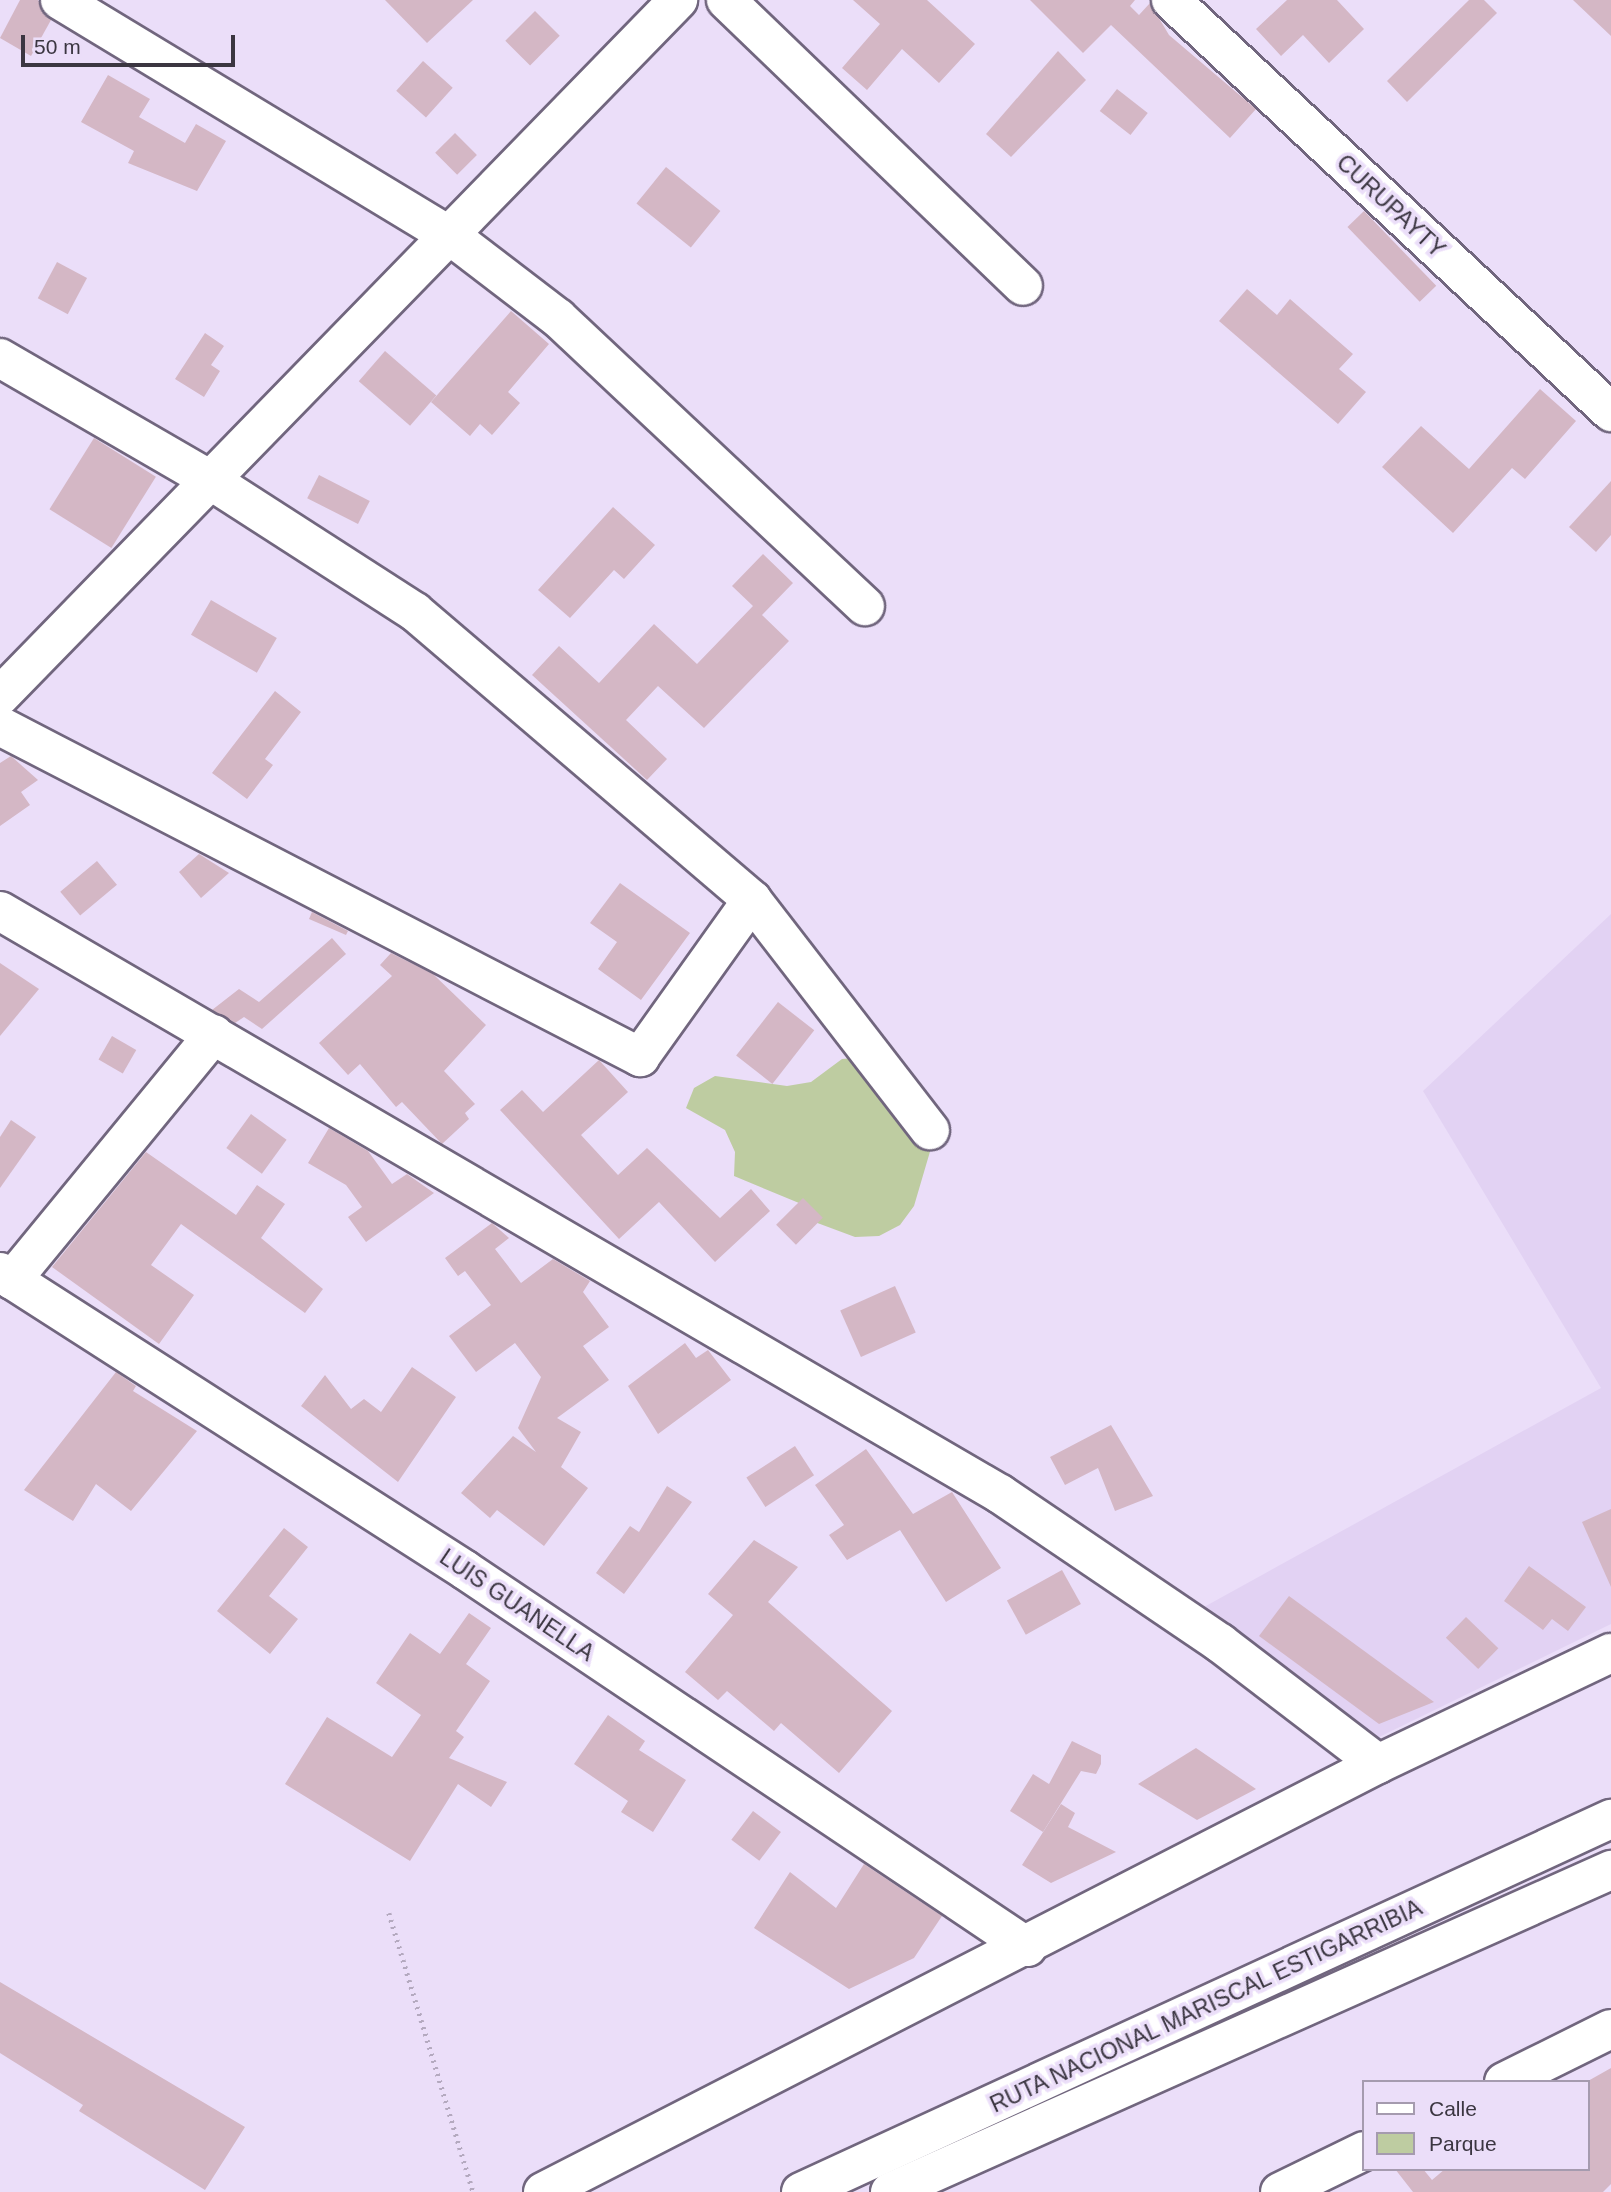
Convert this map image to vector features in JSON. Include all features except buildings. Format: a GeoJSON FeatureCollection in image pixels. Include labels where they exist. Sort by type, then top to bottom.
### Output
{"type":"FeatureCollection","features":[{"type":"Feature","properties":{"kind":"main road"},"geometry":{"type":"LineString","coordinates":[[60,0],[452,237],[558,318],[865,606]]}},
{"type":"Feature","properties":{"kind":"main road"},"geometry":{"type":"LineString","coordinates":[[0,696],[207,478],[452,237],[678,0]]}},
{"type":"Feature","properties":{"kind":"main road"},"geometry":{"type":"LineString","coordinates":[[726,0],[1023,286]]}},
{"type":"Feature","properties":{"kind":"main road","name":"CURUPAYTY"},"geometry":{"type":"LineString","coordinates":[[1171,0],[1611,412]]}},
{"type":"Feature","properties":{"kind":"main road"},"geometry":{"type":"LineString","coordinates":[[0,358],[207,478],[415,612],[752,900],[930,1130]]}},
{"type":"Feature","properties":{"kind":"main road"},"geometry":{"type":"LineString","coordinates":[[0,726],[640,1058],[752,900]]}},
{"type":"Feature","properties":{"kind":"main road"},"geometry":{"type":"LineString","coordinates":[[0,911],[1000,1494],[1220,1643],[1378,1764]]}},
{"type":"Feature","properties":{"kind":"main road"},"geometry":{"type":"LineString","coordinates":[[6,1276],[214,1034]]}},
{"type":"Feature","properties":{"kind":"main road","name":"LUIS GUANELLA"},"geometry":{"type":"LineString","coordinates":[[6,1276],[465,1570],[1027,1947]]}},
{"type":"Feature","properties":{"kind":"main road"},"geometry":{"type":"LineString","coordinates":[[542,2192],[1027,1947],[1378,1764],[1611,1653]]}},
{"type":"Feature","properties":{"kind":"main road","name":"RUTA NACIONAL MARISCAL ESTIGARRIBIA"},"geometry":{"type":"LineString","coordinates":[[801,2192],[1611,1819]]}},
{"type":"Feature","properties":{"kind":"main road","name":"RUTA NACIONAL MARISCAL ESTIGARRIBIA"},"geometry":{"type":"LineString","coordinates":[[890,2192],[1611,1870]]}},
{"type":"Feature","properties":{"kind":"main road"},"geometry":{"type":"LineString","coordinates":[[1508,2080],[1611,2029]]}},
{"type":"Feature","properties":{"kind":"main road"},"geometry":{"type":"LineString","coordinates":[[1280,2192],[1362,2152]]}},
{"type":"Feature","properties":{"kind":"path"},"geometry":{"type":"LineString","coordinates":[[389,1913],[473,2192]]}},
{"type":"Feature","properties":{"kind":"shaded area"},"geometry":{"type":"Polygon","coordinates":[[[1611,914],[1611,1624],[1375,1739],[1204,1607],[1601,1388],[1423,1091],[1611,914]]]}},
{"type":"Feature","properties":{"kind":"green space"},"geometry":{"type":"Polygon","coordinates":[[[866,1057],[912,1072],[913,1095],[934,1138],[914,1206],[900,1225],[879,1236],[855,1237],[812,1221],[799,1203],[734,1176],[735,1152],[725,1130],[686,1108],[694,1088],[715,1076],[787,1086],[811,1082],[842,1059],[866,1057]]]}}]}
